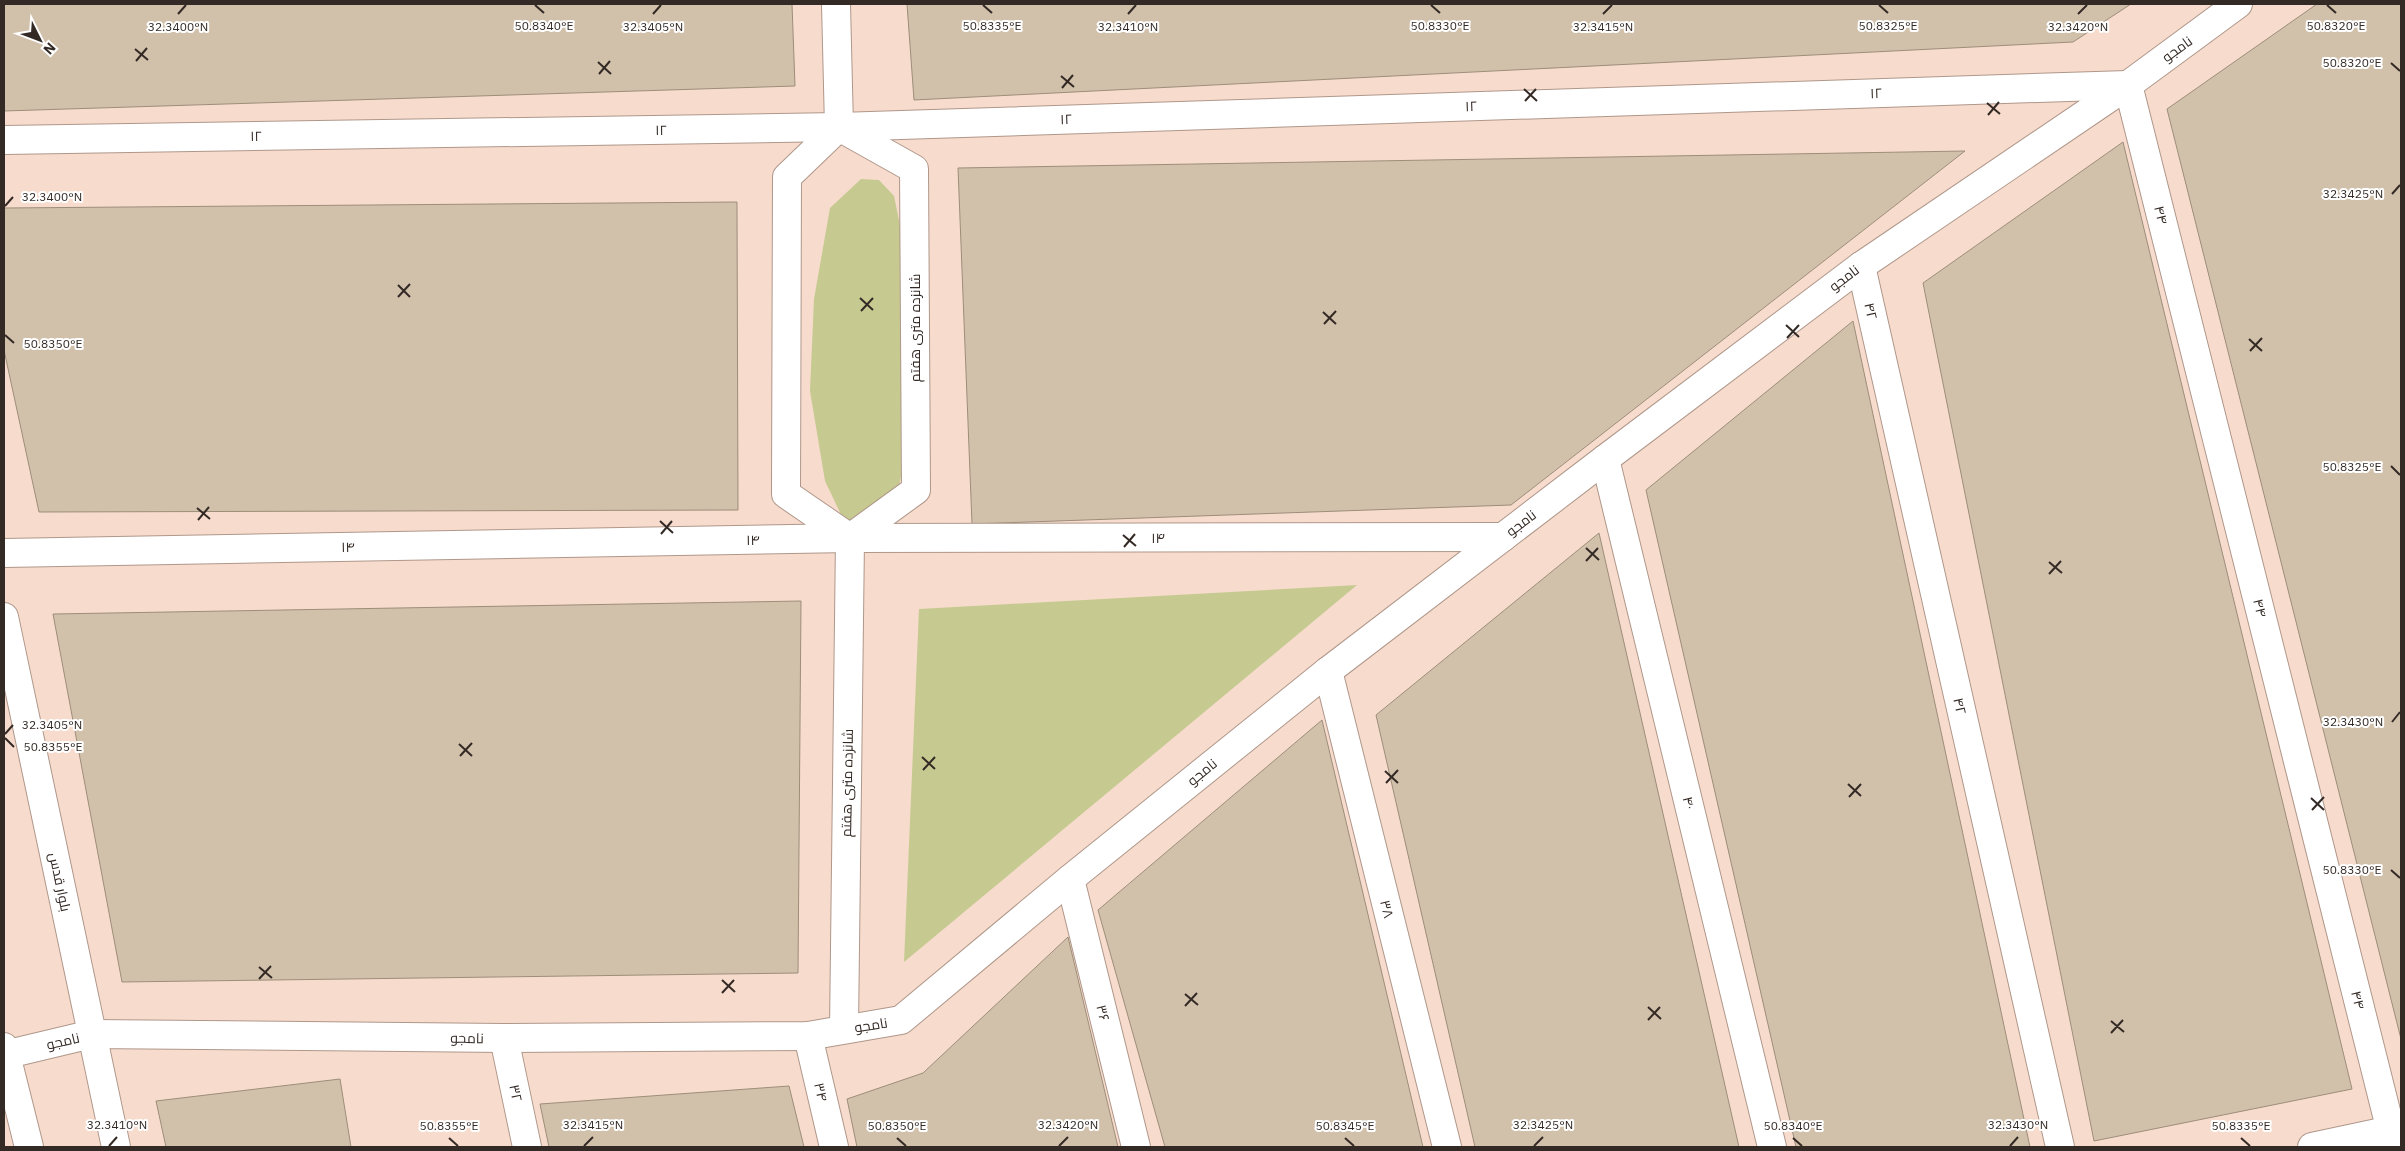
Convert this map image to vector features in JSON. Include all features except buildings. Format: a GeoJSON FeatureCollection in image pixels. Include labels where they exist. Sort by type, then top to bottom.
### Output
{"type":"FeatureCollection","features":[{"type":"Feature","properties":{"kind":"street"},"geometry":{"type":"LineString","coordinates":[[836,4],[839,127],[787,177],[786,494],[850,538]]}},
{"type":"Feature","properties":{"kind":"street","name":"نامجو"},"geometry":{"type":"LineString","coordinates":[[4,1052],[92,1034],[504,1038],[808,1036],[901,1020],[1070,878],[1328,671],[1605,459],[1861,266],[2128,84],[2238,4]]}},
{"type":"Feature","properties":{"kind":"street","name":"۱۲"},"geometry":{"type":"LineString","coordinates":[[4,140],[839,127],[2128,84]]}},
{"type":"Feature","properties":{"kind":"street","name":"۴۴"},"geometry":{"type":"LineString","coordinates":[[2128,84],[2396,1135]]}},
{"type":"Feature","properties":{"kind":"street","name":"شانزده متری هفتم"},"geometry":{"type":"LineString","coordinates":[[839,127],[914,169],[916,490],[850,538],[844,1029]]}},
{"type":"Feature","properties":{"kind":"street","name":"۴۲"},"geometry":{"type":"LineString","coordinates":[[1861,266],[2060,1147]]}},
{"type":"Feature","properties":{"kind":"street","name":"۴۰"},"geometry":{"type":"LineString","coordinates":[[1605,459],[1772,1147]]}},
{"type":"Feature","properties":{"kind":"street","name":"۱۴"},"geometry":{"type":"LineString","coordinates":[[4,553],[850,538],[1503,537]]}},
{"type":"Feature","properties":{"kind":"street","name":"بلوار قدس"},"geometry":{"type":"LineString","coordinates":[[4,617],[116,1147]]}},
{"type":"Feature","properties":{"kind":"street","name":"۳۸"},"geometry":{"type":"LineString","coordinates":[[1328,671],[1447,1147]]}},
{"type":"Feature","properties":{"kind":"street","name":"۳۶"},"geometry":{"type":"LineString","coordinates":[[1070,878],[1136,1147]]}},
{"type":"Feature","properties":{"kind":"street","name":"۳۴"},"geometry":{"type":"LineString","coordinates":[[808,1036],[834,1147]]}},
{"type":"Feature","properties":{"kind":"street","name":"۳۲"},"geometry":{"type":"LineString","coordinates":[[504,1038],[527,1147]]}},
{"type":"Feature","properties":{"kind":"street"},"geometry":{"type":"LineString","coordinates":[[4,1052],[29,1147]]}},
{"type":"Feature","properties":{"kind":"street"},"geometry":{"type":"LineString","coordinates":[[2312,1147],[2396,1135]]}},
{"type":"Feature","properties":{"kind":"green space"},"geometry":{"type":"Polygon","coordinates":[[[861,179],[879,180],[894,196],[901,230],[906,453],[897,495],[846,525],[825,481],[810,391],[814,299],[830,208],[861,179]]]}},
{"type":"Feature","properties":{"kind":"green space"},"geometry":{"type":"Polygon","coordinates":[[[1357,585],[904,962],[919,609],[1357,585]]]}}]}
